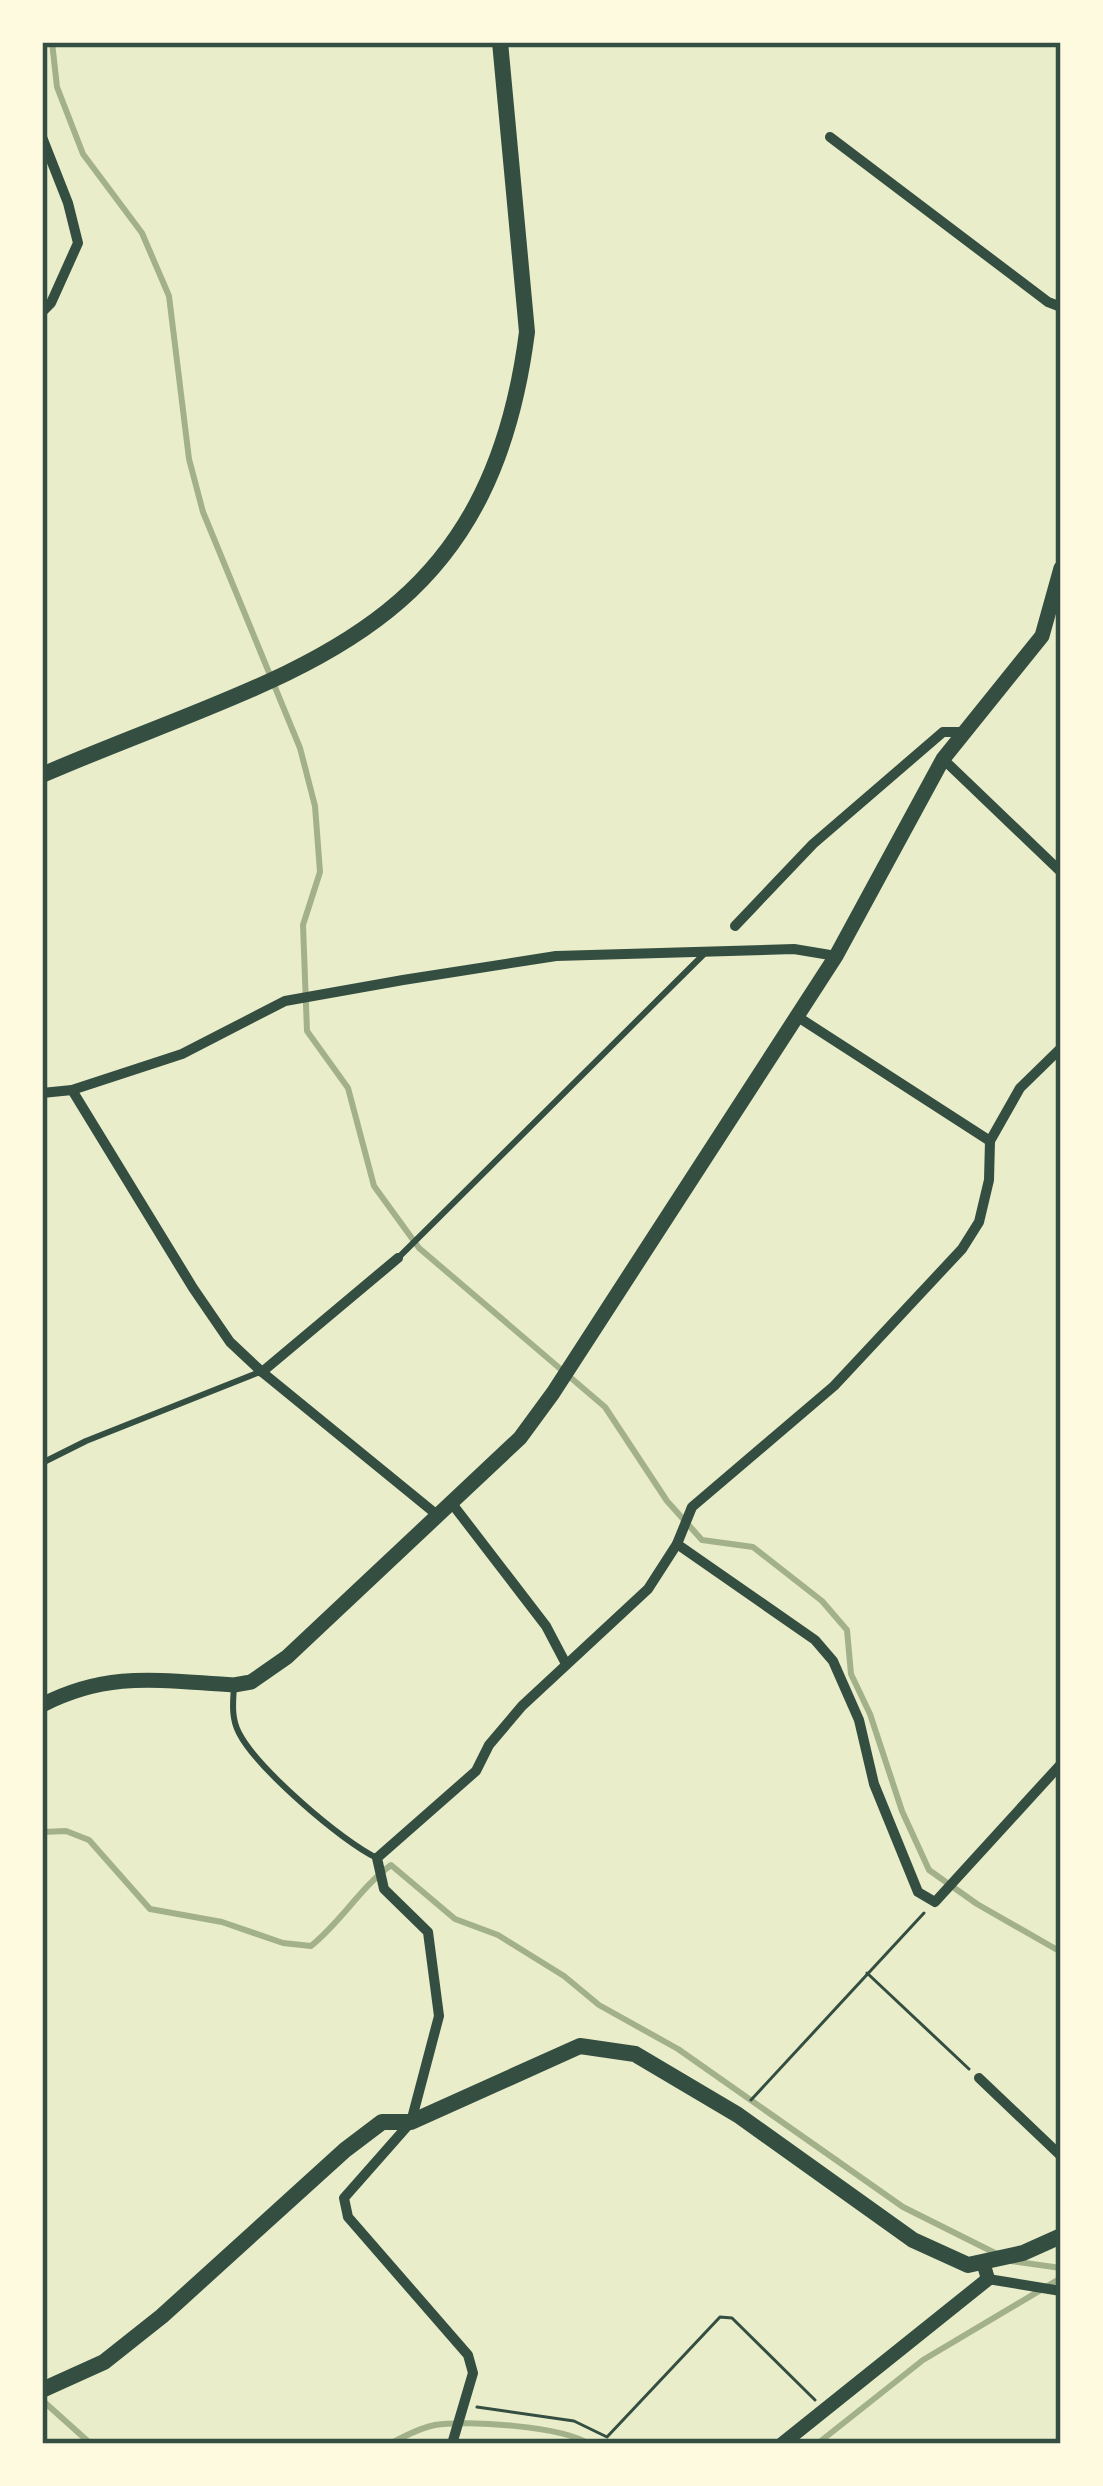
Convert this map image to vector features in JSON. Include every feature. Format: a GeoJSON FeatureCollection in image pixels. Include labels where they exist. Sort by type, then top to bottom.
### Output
{"type":"FeatureCollection","features":[{"type":"Feature","properties":{"kind":"main road"},"geometry":{"type":"LineString","coordinates":[[42,775],[257,687],[341,645],[381,618],[434,569],[477,507],[496,467],[527,332],[500,42]]}},
{"type":"Feature","properties":{"kind":"main road"},"geometry":{"type":"LineString","coordinates":[[42,1705],[112,1679],[251,1682],[287,1657],[520,1438],[798,1018],[943,759],[1042,636],[1061,568]]}},
{"type":"Feature","properties":{"kind":"main road"},"geometry":{"type":"LineString","coordinates":[[42,2390],[104,2362],[148,2328],[382,2122],[411,2122],[580,2046],[635,2054],[738,2115],[913,2240],[968,2265],[985,2271],[1061,2236]]}},
{"type":"Feature","properties":{"kind":"street"},"geometry":{"type":"LineString","coordinates":[[830,136],[1048,302],[1061,307]]}},
{"type":"Feature","properties":{"kind":"street"},"geometry":{"type":"LineString","coordinates":[[42,137],[78,243],[52,303],[42,312]]}},
{"type":"Feature","properties":{"kind":"street"},"geometry":{"type":"LineString","coordinates":[[735,926],[813,844],[943,732],[967,732]]}},
{"type":"Feature","properties":{"kind":"street"},"geometry":{"type":"LineString","coordinates":[[943,759],[1061,872]]}},
{"type":"Feature","properties":{"kind":"street"},"geometry":{"type":"LineString","coordinates":[[42,1094],[72,1090],[182,1054],[285,1001],[556,956],[794,949],[836,956]]}},
{"type":"Feature","properties":{"kind":"street"},"geometry":{"type":"LineString","coordinates":[[798,1018],[990,1141]]}},
{"type":"Feature","properties":{"kind":"street"},"geometry":{"type":"LineString","coordinates":[[456,2442],[472,2373],[468,2355],[348,2217],[344,2198],[411,2122],[439,2016],[428,1932],[384,1889],[377,1858],[476,1772],[489,1745],[566,1664],[648,1589],[677,1544],[692,1507],[834,1386],[962,1249],[979,1222],[989,1180],[990,1141],[1020,1088],[1061,1048]]}},
{"type":"Feature","properties":{"kind":"street"},"geometry":{"type":"LineString","coordinates":[[72,1090],[230,1342],[436,1514]]}},
{"type":"Feature","properties":{"kind":"street"},"geometry":{"type":"LineString","coordinates":[[262,1372],[398,1258]]}},
{"type":"Feature","properties":{"kind":"street"},"geometry":{"type":"LineString","coordinates":[[450,1501],[546,1626],[566,1664]]}},
{"type":"Feature","properties":{"kind":"street"},"geometry":{"type":"LineString","coordinates":[[677,1544],[815,1640],[832,1661],[859,1720],[874,1784],[918,1892],[935,1901],[1061,1764]]}},
{"type":"Feature","properties":{"kind":"street"},"geometry":{"type":"LineString","coordinates":[[979,2078],[1061,2156]]}},
{"type":"Feature","properties":{"kind":"street"},"geometry":{"type":"LineString","coordinates":[[782,2444],[985,2271],[1061,2291]]}},
{"type":"Feature","properties":{"kind":"lane"},"geometry":{"type":"LineString","coordinates":[[398,1258],[707,952]]}},
{"type":"Feature","properties":{"kind":"lane"},"geometry":{"type":"LineString","coordinates":[[42,1462],[262,1372]]}},
{"type":"Feature","properties":{"kind":"lane"},"geometry":{"type":"LineString","coordinates":[[234,1685],[232,1713],[239,1734],[348,1844],[377,1858]]}},
{"type":"Feature","properties":{"kind":"path"},"geometry":{"type":"LineString","coordinates":[[738,2115],[935,1901]]}},
{"type":"Feature","properties":{"kind":"path"},"geometry":{"type":"LineString","coordinates":[[866,1972],[979,2078]]}},
{"type":"Feature","properties":{"kind":"path"},"geometry":{"type":"LineString","coordinates":[[464,2405],[574,2421],[607,2437],[720,2318],[732,2318],[825,2410]]}},
{"type":"Feature","properties":{"kind":"waterway"},"geometry":{"type":"LineString","coordinates":[[52,42],[57,87],[83,154],[142,233],[169,296],[189,459],[203,512],[300,748],[315,806],[320,872],[303,925],[307,1031],[348,1088],[374,1186],[419,1248],[605,1407],[667,1501],[702,1540],[753,1547],[822,1601],[847,1630],[851,1674],[929,1870],[1061,1952]]}},
{"type":"Feature","properties":{"kind":"waterway"},"geometry":{"type":"LineString","coordinates":[[42,1832],[66,1831],[89,1840],[150,1909],[311,1946],[391,1865],[455,1919],[498,1935],[564,1976],[599,2005],[678,2049],[903,2207],[999,2255]]}},
{"type":"Feature","properties":{"kind":"waterway"},"geometry":{"type":"LineString","coordinates":[[1011,2261],[1061,2268]]}},
{"type":"Feature","properties":{"kind":"waterway"},"geometry":{"type":"LineString","coordinates":[[817,2444],[923,2360],[1061,2278]]}},
{"type":"Feature","properties":{"kind":"waterway"},"geometry":{"type":"LineString","coordinates":[[42,2400],[91,2444]]}},
{"type":"Feature","properties":{"kind":"waterway"},"geometry":{"type":"LineString","coordinates":[[389,2444],[429,2426],[469,2423],[537,2429],[589,2444]]}}]}
